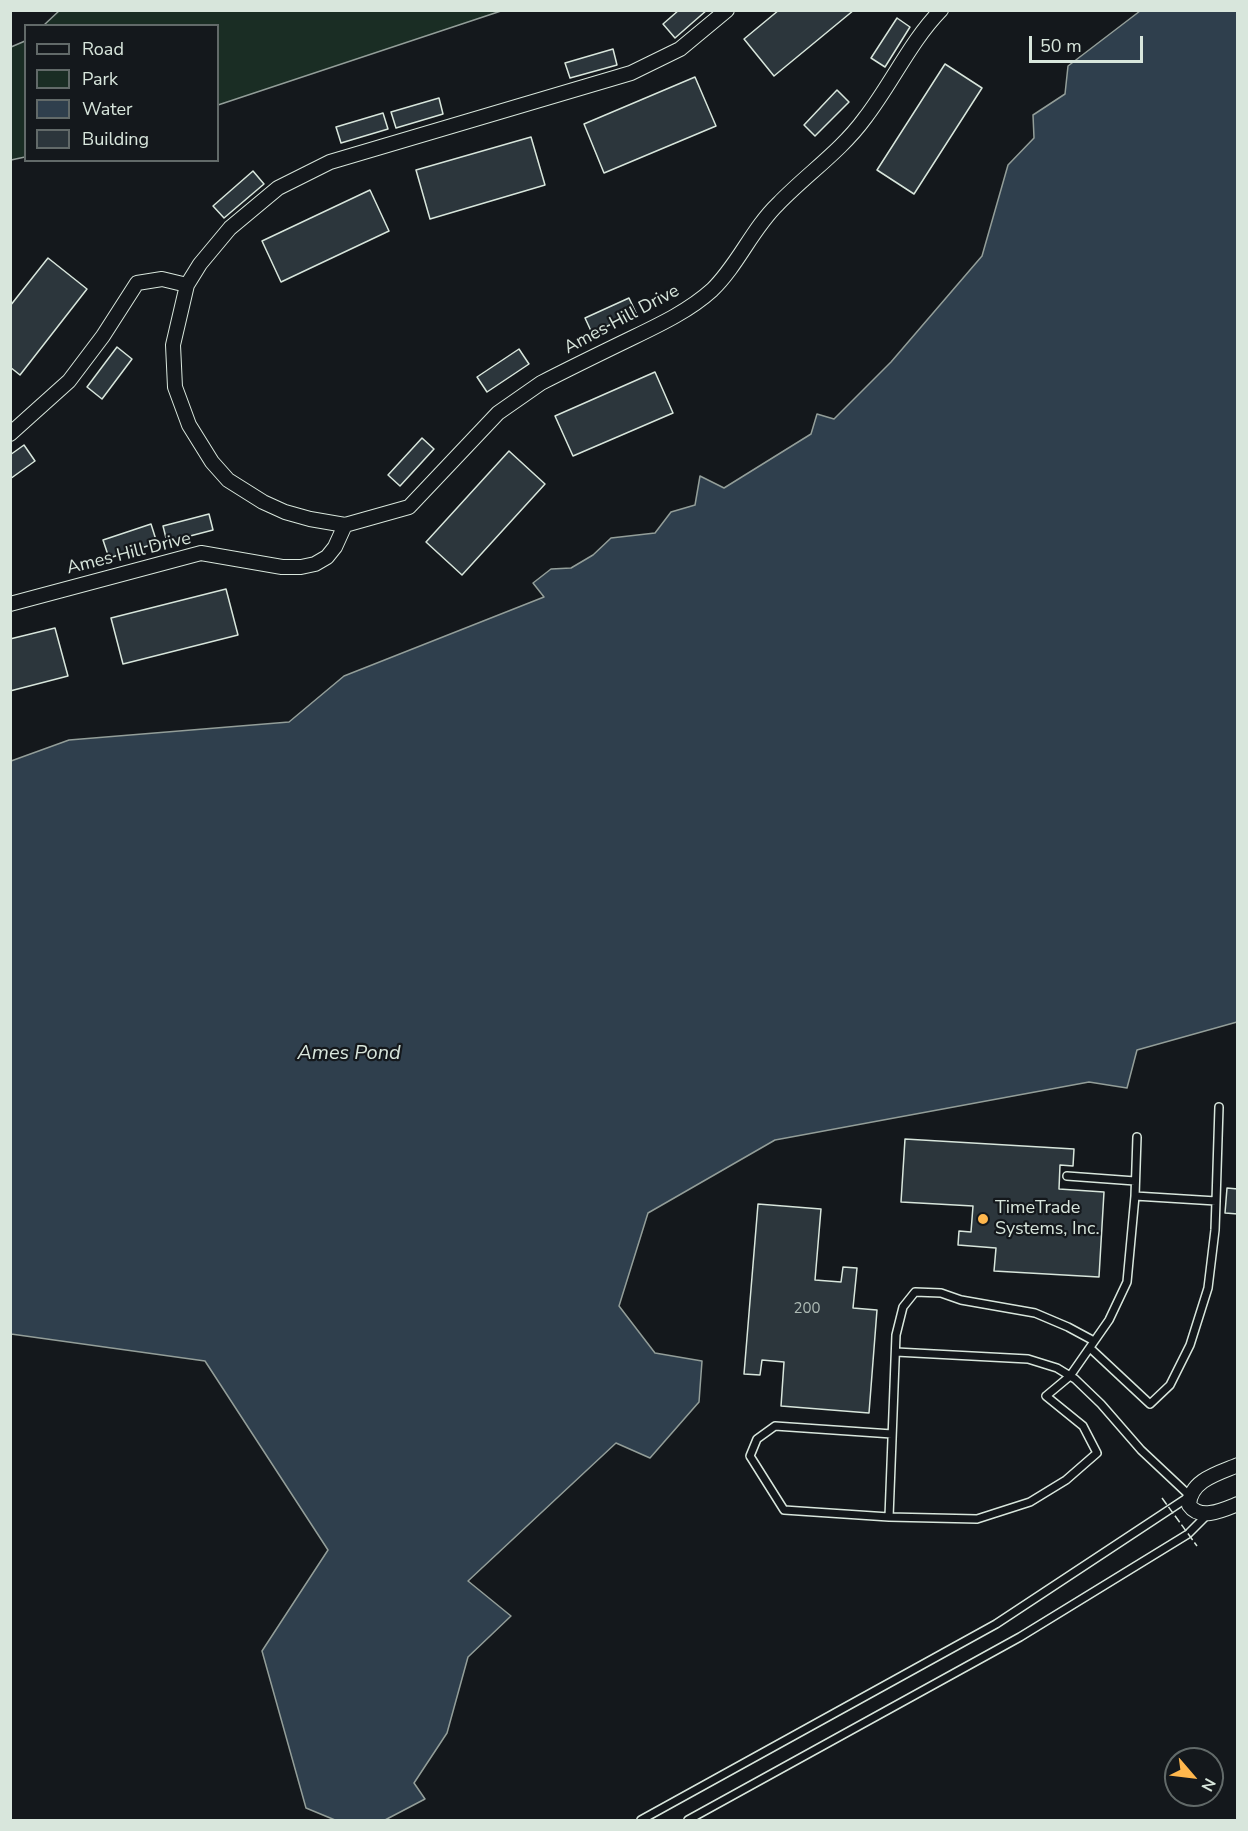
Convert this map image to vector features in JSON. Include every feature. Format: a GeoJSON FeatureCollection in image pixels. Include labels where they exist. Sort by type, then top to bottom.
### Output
{"type":"FeatureCollection","features":[{"type":"Feature","properties":{"kind":"street","name":"Ames Hill Drive"},"geometry":{"type":"LineString","coordinates":[[727,10],[680,49],[631,73],[330,162],[278,188],[230,228],[200,264],[187,285],[173,345],[176,387],[189,425],[212,462],[228,480],[263,502],[310,519],[345,525],[410,507],[498,413],[541,383],[667,320],[711,291],[736,260],[756,228],[859,126],[926,25],[940,10]]}},
{"type":"Feature","properties":{"kind":"street"},"geometry":{"type":"LineString","coordinates":[[10,434],[69,381],[103,336],[137,283],[150,279],[162,279],[187,285]]}},
{"type":"Feature","properties":{"kind":"street","name":"Ames Hill Drive"},"geometry":{"type":"LineString","coordinates":[[10,604],[201,554],[282,567],[308,565],[327,557],[335,547],[345,525]]}},
{"type":"Feature","properties":{"kind":"street"},"geometry":{"type":"LineString","coordinates":[[1238,1464],[1198,1484],[1190,1496],[1189,1504],[1194,1511],[1202,1514],[1238,1504]]}},
{"type":"Feature","properties":{"kind":"lane"},"geometry":{"type":"LineString","coordinates":[[889,1517],[896,1335],[903,1307],[915,1292],[941,1293],[961,1300],[1035,1313],[1068,1327],[1092,1345],[1150,1404],[1170,1385],[1190,1345],[1208,1288],[1215,1230],[1219,1107]]}},
{"type":"Feature","properties":{"kind":"lane"},"geometry":{"type":"LineString","coordinates":[[892,1434],[775,1426],[757,1439],[750,1456],[784,1510],[889,1517],[977,1519],[1030,1502],[1066,1480],[1097,1453],[1083,1426],[1046,1396],[1070,1376],[1109,1320],[1127,1282],[1136,1182],[1137,1137]]}},
{"type":"Feature","properties":{"kind":"lane"},"geometry":{"type":"LineString","coordinates":[[1067,1176],[1136,1182]]}},
{"type":"Feature","properties":{"kind":"lane"},"geometry":{"type":"LineString","coordinates":[[1135,1196],[1216,1201]]}},
{"type":"Feature","properties":{"kind":"lane"},"geometry":{"type":"LineString","coordinates":[[641,1821],[996,1624],[1190,1496],[1141,1450],[1101,1404],[1070,1376],[1057,1368],[1028,1359],[896,1352]]}},
{"type":"Feature","properties":{"kind":"lane"},"geometry":{"type":"LineString","coordinates":[[688,1821],[1020,1637],[1188,1534],[1209,1513]]}},
{"type":"Feature","properties":{"kind":"green space"},"geometry":{"type":"Polygon","coordinates":[[[60,10],[501,10],[219,105],[219,24],[45,24],[60,10]]]}},
{"type":"Feature","properties":{"kind":"green space"},"geometry":{"type":"Polygon","coordinates":[[[24,41],[24,157],[11,160],[11,47],[24,41]]]}},
{"type":"Feature","properties":{"kind":"water","name":"Ames Pond"},"geometry":{"type":"Polygon","coordinates":[[[1140,11],[1237,11],[1237,1022],[1137,1050],[1127,1088],[1089,1082],[775,1140],[648,1213],[619,1306],[655,1353],[702,1361],[699,1402],[650,1458],[616,1443],[468,1581],[511,1616],[468,1657],[447,1733],[414,1783],[425,1799],[385,1820],[335,1820],[306,1808],[262,1651],[328,1550],[205,1361],[11,1334],[11,761],[69,740],[289,722],[344,676],[544,597],[533,583],[551,569],[571,568],[593,555],[611,538],[655,533],[671,512],[695,505],[700,476],[724,488],[811,434],[817,414],[834,419],[891,362],[982,256],[1008,165],[1034,138],[1033,115],[1065,94],[1068,66],[1140,11]]]}},
{"type":"Feature","properties":{"kind":"building"},"geometry":{"type":"Polygon","coordinates":[[[679,10],[707,10],[675,38],[663,24],[679,10]]]}},
{"type":"Feature","properties":{"kind":"building"},"geometry":{"type":"Polygon","coordinates":[[[779,10],[854,10],[774,76],[744,39],[779,10]]]}},
{"type":"Feature","properties":{"kind":"building"},"geometry":{"type":"Polygon","coordinates":[[[897,18],[910,27],[885,67],[871,58],[897,18]]]}},
{"type":"Feature","properties":{"kind":"building"},"geometry":{"type":"Polygon","coordinates":[[[613,49],[617,65],[570,78],[565,63],[613,49]]]}},
{"type":"Feature","properties":{"kind":"building"},"geometry":{"type":"Polygon","coordinates":[[[945,64],[982,88],[914,194],[877,170],[945,64]]]}},
{"type":"Feature","properties":{"kind":"building"},"geometry":{"type":"Polygon","coordinates":[[[695,77],[716,126],[604,173],[584,124],[695,77]]]}},
{"type":"Feature","properties":{"kind":"building"},"geometry":{"type":"Polygon","coordinates":[[[837,90],[849,102],[815,136],[804,125],[837,90]]]}},
{"type":"Feature","properties":{"kind":"building"},"geometry":{"type":"Polygon","coordinates":[[[439,98],[443,114],[396,128],[391,112],[439,98]]]}},
{"type":"Feature","properties":{"kind":"building"},"geometry":{"type":"Polygon","coordinates":[[[383,113],[388,129],[341,143],[336,127],[383,113]]]}},
{"type":"Feature","properties":{"kind":"building"},"geometry":{"type":"Polygon","coordinates":[[[531,137],[545,185],[430,219],[416,170],[531,137]]]}},
{"type":"Feature","properties":{"kind":"building"},"geometry":{"type":"Polygon","coordinates":[[[253,171],[264,184],[224,218],[213,206],[253,171]]]}},
{"type":"Feature","properties":{"kind":"building"},"geometry":{"type":"Polygon","coordinates":[[[370,190],[389,231],[281,282],[262,241],[370,190]]]}},
{"type":"Feature","properties":{"kind":"building"},"geometry":{"type":"Polygon","coordinates":[[[48,258],[87,289],[20,375],[10,367],[10,306],[48,258]]]}},
{"type":"Feature","properties":{"kind":"building"},"geometry":{"type":"Polygon","coordinates":[[[629,298],[636,313],[592,333],[585,318],[629,298]]]}},
{"type":"Feature","properties":{"kind":"building"},"geometry":{"type":"Polygon","coordinates":[[[117,347],[132,359],[102,399],[87,387],[117,347]]]}},
{"type":"Feature","properties":{"kind":"building"},"geometry":{"type":"Polygon","coordinates":[[[519,349],[529,364],[487,392],[477,377],[519,349]]]}},
{"type":"Feature","properties":{"kind":"building"},"geometry":{"type":"Polygon","coordinates":[[[655,372],[673,413],[573,456],[555,416],[655,372]]]}},
{"type":"Feature","properties":{"kind":"building"},"geometry":{"type":"Polygon","coordinates":[[[422,438],[434,449],[400,486],[388,475],[422,438]]]}},
{"type":"Feature","properties":{"kind":"building"},"geometry":{"type":"Polygon","coordinates":[[[24,445],[35,461],[10,479],[10,455],[24,445]]]}},
{"type":"Feature","properties":{"kind":"building"},"geometry":{"type":"Polygon","coordinates":[[[509,451],[545,484],[462,575],[426,542],[509,451]]]}},
{"type":"Feature","properties":{"kind":"building"},"geometry":{"type":"Polygon","coordinates":[[[209,514],[213,530],[167,542],[163,526],[209,514]]]}},
{"type":"Feature","properties":{"kind":"building"},"geometry":{"type":"Polygon","coordinates":[[[151,524],[157,543],[109,558],[103,540],[151,524]]]}},
{"type":"Feature","properties":{"kind":"building"},"geometry":{"type":"Polygon","coordinates":[[[226,589],[238,635],[123,664],[111,618],[226,589]]]}},
{"type":"Feature","properties":{"kind":"building"},"geometry":{"type":"Polygon","coordinates":[[[55,628],[68,676],[10,691],[10,639],[55,628]]]}},
{"type":"Feature","properties":{"kind":"building"},"geometry":{"type":"Polygon","coordinates":[[[905,1139],[1074,1149],[1073,1166],[1060,1165],[1059,1189],[1104,1192],[1099,1277],[994,1271],[996,1248],[958,1245],[959,1231],[971,1232],[973,1206],[901,1202],[905,1139]]]}},
{"type":"Feature","properties":{"kind":"building"},"geometry":{"type":"Polygon","coordinates":[[[1227,1188],[1238,1189],[1238,1214],[1225,1213],[1227,1188]]]}},
{"type":"Feature","properties":{"kind":"building"},"geometry":{"type":"Polygon","coordinates":[[[758,1204],[821,1209],[815,1280],[841,1282],[843,1267],[857,1268],[853,1308],[877,1310],[869,1413],[781,1406],[784,1362],[762,1360],[760,1375],[744,1374],[758,1204]]]}},
{"type":"Feature","properties":{"kind":"fence"},"geometry":{"type":"LineString","coordinates":[[1162,1498],[1197,1546]]}},
{"type":"Feature","properties":{"kind":"place","name":"TimeTrade Systems, Inc."},"geometry":{"type":"Point","coordinates":[983,1219]}}]}
